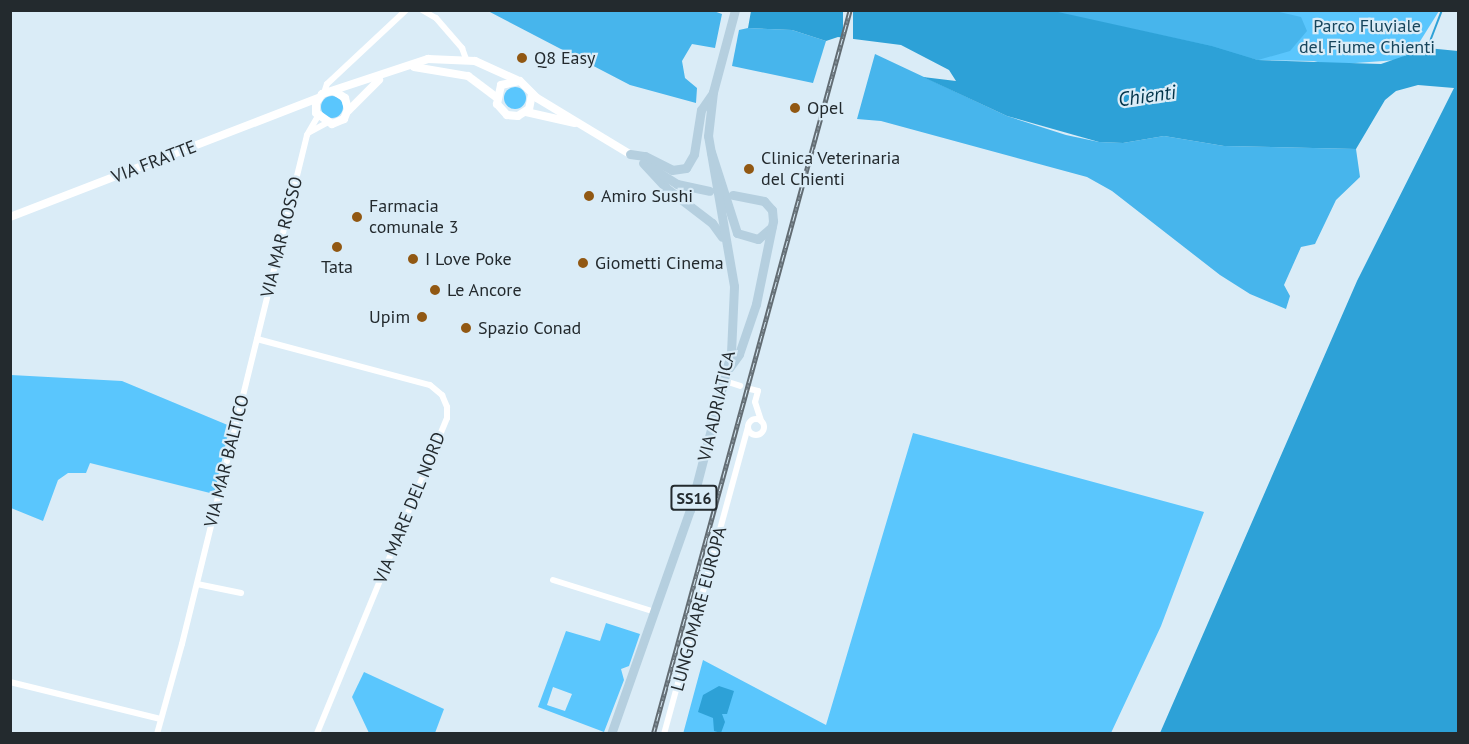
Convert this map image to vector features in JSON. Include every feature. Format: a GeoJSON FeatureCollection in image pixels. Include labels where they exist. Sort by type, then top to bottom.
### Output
{"type":"FeatureCollection","features":[{"type":"Feature","properties":{"kind":"main road","name":"SS16"},"geometry":{"type":"LineString","coordinates":[[726,244],[708,147],[714,88],[735,10]]}},
{"type":"Feature","properties":{"kind":"main road","name":"VIA FRATTE"},"geometry":{"type":"LineString","coordinates":[[10,217],[297,108],[326,94],[436,58],[466,59],[492,66],[527,85],[532,94],[630,154]]}},
{"type":"Feature","properties":{"kind":"main road","name":"VIA FRATTE"},"geometry":{"type":"LineString","coordinates":[[405,67],[432,68],[468,76],[496,97],[498,107],[507,115],[526,112],[583,125]]}},
{"type":"Feature","properties":{"kind":"main road","name":"VIA FRATTE"},"geometry":{"type":"LineString","coordinates":[[326,123],[339,122],[370,85],[386,75]]}},
{"type":"Feature","properties":{"kind":"main road"},"geometry":{"type":"LineString","coordinates":[[496,97],[502,84],[517,80]]}},
{"type":"Feature","properties":{"kind":"main road"},"geometry":{"type":"LineString","coordinates":[[630,154],[645,156],[672,170],[686,168],[694,154],[701,111],[714,88]]}},
{"type":"Feature","properties":{"kind":"main road"},"geometry":{"type":"LineString","coordinates":[[318,115],[326,94],[345,98],[348,111]]}},
{"type":"Feature","properties":{"kind":"main road"},"geometry":{"type":"LineString","coordinates":[[526,112],[532,94]]}},
{"type":"Feature","properties":{"kind":"main road"},"geometry":{"type":"LineString","coordinates":[[297,108],[318,115],[326,123]]}},
{"type":"Feature","properties":{"kind":"main road"},"geometry":{"type":"LineString","coordinates":[[708,147],[720,172],[737,233],[758,239],[772,226]]}},
{"type":"Feature","properties":{"kind":"main road"},"geometry":{"type":"LineString","coordinates":[[630,154],[678,184],[709,191]]}},
{"type":"Feature","properties":{"kind":"main road"},"geometry":{"type":"LineString","coordinates":[[643,162],[664,187],[712,223],[726,244]]}},
{"type":"Feature","properties":{"kind":"main road"},"geometry":{"type":"LineString","coordinates":[[728,370],[739,354],[756,304],[773,213],[766,203],[733,195]]}},
{"type":"Feature","properties":{"kind":"main road","name":"VIA ADRIATICA"},"geometry":{"type":"LineString","coordinates":[[611,734],[690,510],[728,370],[734,307],[726,244]]}},
{"type":"Feature","properties":{"kind":"street"},"geometry":{"type":"LineString","coordinates":[[326,94],[327,84],[406,10]]}},
{"type":"Feature","properties":{"kind":"street"},"geometry":{"type":"LineString","coordinates":[[422,10],[436,18],[462,48],[466,59]]}},
{"type":"Feature","properties":{"kind":"street","name":"VIA MAR ROSSO"},"geometry":{"type":"LineString","coordinates":[[257,339],[307,135],[318,115]]}},
{"type":"Feature","properties":{"kind":"street"},"geometry":{"type":"LineString","coordinates":[[307,135],[326,123]]}},
{"type":"Feature","properties":{"kind":"street","name":"VIA MAR BALTICO"},"geometry":{"type":"LineString","coordinates":[[157,734],[197,584],[257,339]]}},
{"type":"Feature","properties":{"kind":"street","name":"VIA MARE DEL NORD"},"geometry":{"type":"LineString","coordinates":[[257,339],[430,385],[442,395],[447,407],[447,418],[317,734]]}},
{"type":"Feature","properties":{"kind":"street"},"geometry":{"type":"LineString","coordinates":[[725,381],[740,386]]}},
{"type":"Feature","properties":{"kind":"street"},"geometry":{"type":"LineString","coordinates":[[741,449],[764,430],[755,402],[758,391],[750,388]]}},
{"type":"Feature","properties":{"kind":"street"},"geometry":{"type":"LineString","coordinates":[[756,435],[748,427],[754,419],[762,421]]}},
{"type":"Feature","properties":{"kind":"street","name":"LUNGOMARE EUROPA"},"geometry":{"type":"LineString","coordinates":[[664,734],[748,427]]}},
{"type":"Feature","properties":{"kind":"street"},"geometry":{"type":"LineString","coordinates":[[553,580],[655,612]]}},
{"type":"Feature","properties":{"kind":"street"},"geometry":{"type":"LineString","coordinates":[[197,584],[241,593]]}},
{"type":"Feature","properties":{"kind":"street"},"geometry":{"type":"LineString","coordinates":[[10,682],[161,719]]}},
{"type":"Feature","properties":{"kind":"green space","name":"Parco Fluviale del Fiume Chienti"},"geometry":{"type":"Polygon","coordinates":[[[1049,11],[1439,11],[1414,51],[1397,60],[1328,65],[1314,61],[1258,60],[1049,11]]]}},
{"type":"Feature","properties":{"kind":"green space"},"geometry":{"type":"Polygon","coordinates":[[[515,87],[525,94],[526,98],[519,108],[515,109],[505,102],[504,98],[511,88],[515,87]]]}},
{"type":"Feature","properties":{"kind":"green space"},"geometry":{"type":"Polygon","coordinates":[[[328,96],[336,96],[343,103],[343,111],[336,118],[328,118],[321,111],[321,103],[328,96]]]}},
{"type":"Feature","properties":{"kind":"green space"},"geometry":{"type":"Polygon","coordinates":[[[11,375],[122,381],[230,426],[214,494],[90,463],[86,473],[68,473],[58,480],[43,521],[11,508],[11,375]]]}},
{"type":"Feature","properties":{"kind":"green space"},"geometry":{"type":"Polygon","coordinates":[[[913,433],[1204,512],[1161,626],[1111,733],[683,734],[703,660],[826,725],[913,433]]]}},
{"type":"Feature","properties":{"kind":"green space"},"geometry":{"type":"Polygon","coordinates":[[[606,623],[640,634],[629,666],[621,669],[624,680],[604,732],[538,707],[566,631],[600,641],[606,623]],[[553,687],[547,705],[565,711],[572,694],[553,687]]]}},
{"type":"Feature","properties":{"kind":"green space"},"geometry":{"type":"Polygon","coordinates":[[[364,672],[444,709],[435,733],[369,733],[352,697],[364,672]]]}},
{"type":"Feature","properties":{"kind":"shaded area"},"geometry":{"type":"Polygon","coordinates":[[[711,10],[722,14],[715,48],[692,44],[682,61],[685,78],[697,88],[696,103],[630,85],[488,11],[711,10]]]}},
{"type":"Feature","properties":{"kind":"shaded area"},"geometry":{"type":"Polygon","coordinates":[[[1049,11],[1275,11],[1301,17],[1307,31],[1290,51],[1258,60],[1212,46],[1049,11]]]}},
{"type":"Feature","properties":{"kind":"shaded area"},"geometry":{"type":"Polygon","coordinates":[[[748,28],[792,30],[826,41],[813,83],[732,66],[739,30],[748,28]]]}},
{"type":"Feature","properties":{"kind":"shaded area"},"geometry":{"type":"Polygon","coordinates":[[[875,54],[1007,116],[1066,135],[1099,142],[1123,143],[1164,136],[1224,146],[1356,149],[1360,177],[1336,200],[1315,244],[1301,247],[1284,285],[1290,296],[1286,309],[1250,294],[1220,275],[1112,191],[1087,177],[881,121],[857,119],[875,54]]]}},
{"type":"Feature","properties":{"kind":"water","name":"Chienti"},"geometry":{"type":"Polygon","coordinates":[[[1049,10],[1212,46],[1258,60],[1381,64],[1427,48],[1458,51],[1458,733],[1160,733],[1357,281],[1454,88],[1418,85],[1396,91],[1385,100],[1356,149],[1224,146],[1164,136],[1123,143],[1099,142],[1007,116],[923,77],[956,81],[949,70],[901,45],[838,37],[826,41],[792,30],[748,28],[751,11],[1049,10]]]}},
{"type":"Feature","properties":{"kind":"water"},"geometry":{"type":"Polygon","coordinates":[[[719,686],[734,691],[727,714],[722,714],[725,722],[721,733],[714,731],[713,718],[698,712],[703,695],[719,686]]]}},
{"type":"Feature","properties":{"kind":"pier"},"geometry":{"type":"Polygon","coordinates":[[[843,11],[853,11],[853,42],[843,42],[843,11]]]}},
{"type":"Feature","properties":{"kind":"waterway"},"geometry":{"type":"LineString","coordinates":[[1427,49],[1442,10]]}},
{"type":"Feature","properties":{"kind":"railway"},"geometry":{"type":"LineString","coordinates":[[653,734],[850,10]]}},
{"type":"Feature","properties":{"kind":"place","name":"Q8 Easy"},"geometry":{"type":"Point","coordinates":[522,58]}},
{"type":"Feature","properties":{"kind":"place","name":"Opel"},"geometry":{"type":"Point","coordinates":[795,108]}},
{"type":"Feature","properties":{"kind":"place","name":"Clinica Veterinaria del Chienti"},"geometry":{"type":"Point","coordinates":[749,169]}},
{"type":"Feature","properties":{"kind":"place","name":"Amiro Sushi"},"geometry":{"type":"Point","coordinates":[589,196]}},
{"type":"Feature","properties":{"kind":"place","name":"Farmacia comunale 3"},"geometry":{"type":"Point","coordinates":[357,217]}},
{"type":"Feature","properties":{"kind":"place","name":"Tata"},"geometry":{"type":"Point","coordinates":[337,247]}},
{"type":"Feature","properties":{"kind":"place","name":"I Love Poke"},"geometry":{"type":"Point","coordinates":[413,259]}},
{"type":"Feature","properties":{"kind":"place","name":"Giometti Cinema"},"geometry":{"type":"Point","coordinates":[583,263]}},
{"type":"Feature","properties":{"kind":"place","name":"Le Ancore"},"geometry":{"type":"Point","coordinates":[435,290]}},
{"type":"Feature","properties":{"kind":"place","name":"Upim"},"geometry":{"type":"Point","coordinates":[422,317]}},
{"type":"Feature","properties":{"kind":"place","name":"Spazio Conad"},"geometry":{"type":"Point","coordinates":[466,328]}}]}
